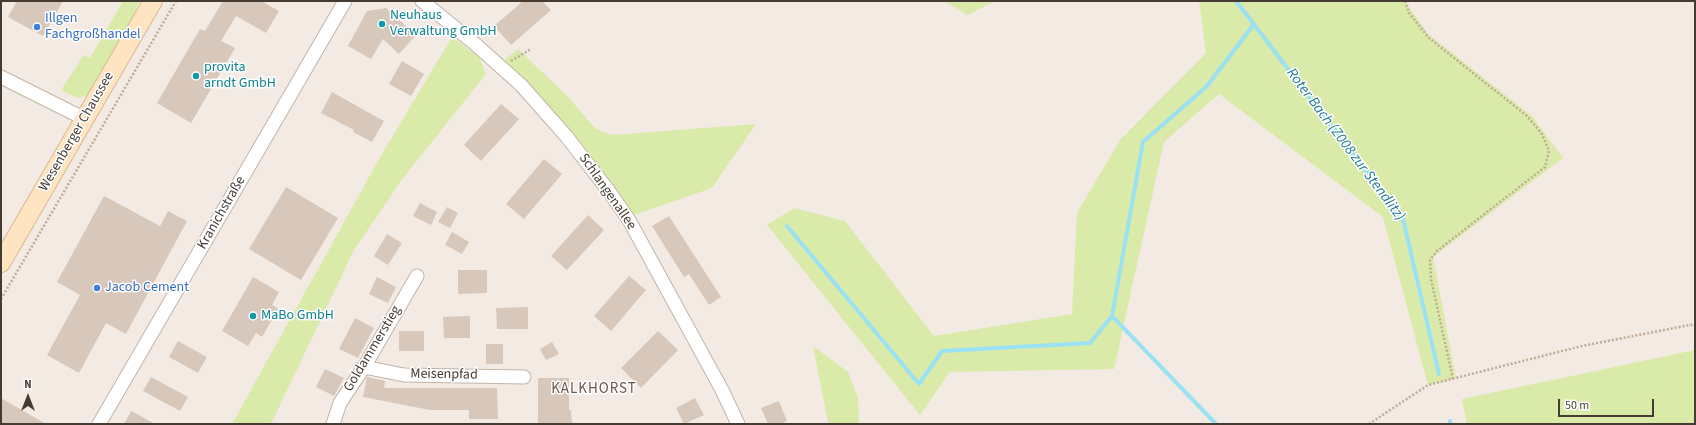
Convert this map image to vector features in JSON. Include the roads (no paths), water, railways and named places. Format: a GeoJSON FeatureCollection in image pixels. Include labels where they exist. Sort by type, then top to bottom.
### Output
{"type":"FeatureCollection","features":[{"type":"Feature","properties":{"kind":"main road","name":"Wesenberger Chaussee"},"geometry":{"type":"LineString","coordinates":[[1,263],[154,1]]}},
{"type":"Feature","properties":{"kind":"street","name":"Kranichstraße"},"geometry":{"type":"LineString","coordinates":[[99,424],[345,1]]}},
{"type":"Feature","properties":{"kind":"street","name":"Schlangenallee"},"geometry":{"type":"LineString","coordinates":[[422,1],[480,48],[521,85],[567,137],[608,190],[632,227],[722,390],[738,424]]}},
{"type":"Feature","properties":{"kind":"street"},"geometry":{"type":"LineString","coordinates":[[1,77],[85,120]]}},
{"type":"Feature","properties":{"kind":"street","name":"Goldammerstieg"},"geometry":{"type":"LineString","coordinates":[[333,424],[340,403],[364,367],[417,276]]}},
{"type":"Feature","properties":{"kind":"street","name":"Meisenpfad"},"geometry":{"type":"LineString","coordinates":[[364,367],[404,375],[524,377]]}},
{"type":"Feature","properties":{"kind":"waterway","name":"Roter Bach (Z008 zur Stendlitz)"},"geometry":{"type":"LineString","coordinates":[[1236,1],[1403,219],[1439,374]]}},
{"type":"Feature","properties":{"kind":"waterway"},"geometry":{"type":"LineString","coordinates":[[1216,424],[1112,316],[1143,142],[1207,86],[1254,24]]}},
{"type":"Feature","properties":{"kind":"waterway"},"geometry":{"type":"LineString","coordinates":[[787,226],[919,384],[942,351],[1090,343],[1112,316]]}},
{"type":"Feature","properties":{"kind":"place","name":"Neuhaus Verwaltung GmbH"},"geometry":{"type":"Point","coordinates":[382,24]}},
{"type":"Feature","properties":{"kind":"place","name":"Illgen Fachgroßhandel"},"geometry":{"type":"Point","coordinates":[37,27]}},
{"type":"Feature","properties":{"kind":"place","name":"provita arndt GmbH"},"geometry":{"type":"Point","coordinates":[196,76]}},
{"type":"Feature","properties":{"kind":"place","name":"Jacob Cement"},"geometry":{"type":"Point","coordinates":[97,288]}},
{"type":"Feature","properties":{"kind":"place","name":"MaBo GmbH"},"geometry":{"type":"Point","coordinates":[253,316]}},
{"type":"Feature","properties":{"kind":"district","name":"KALKHORST"},"geometry":{"type":"Point","coordinates":[594,390]}}]}
